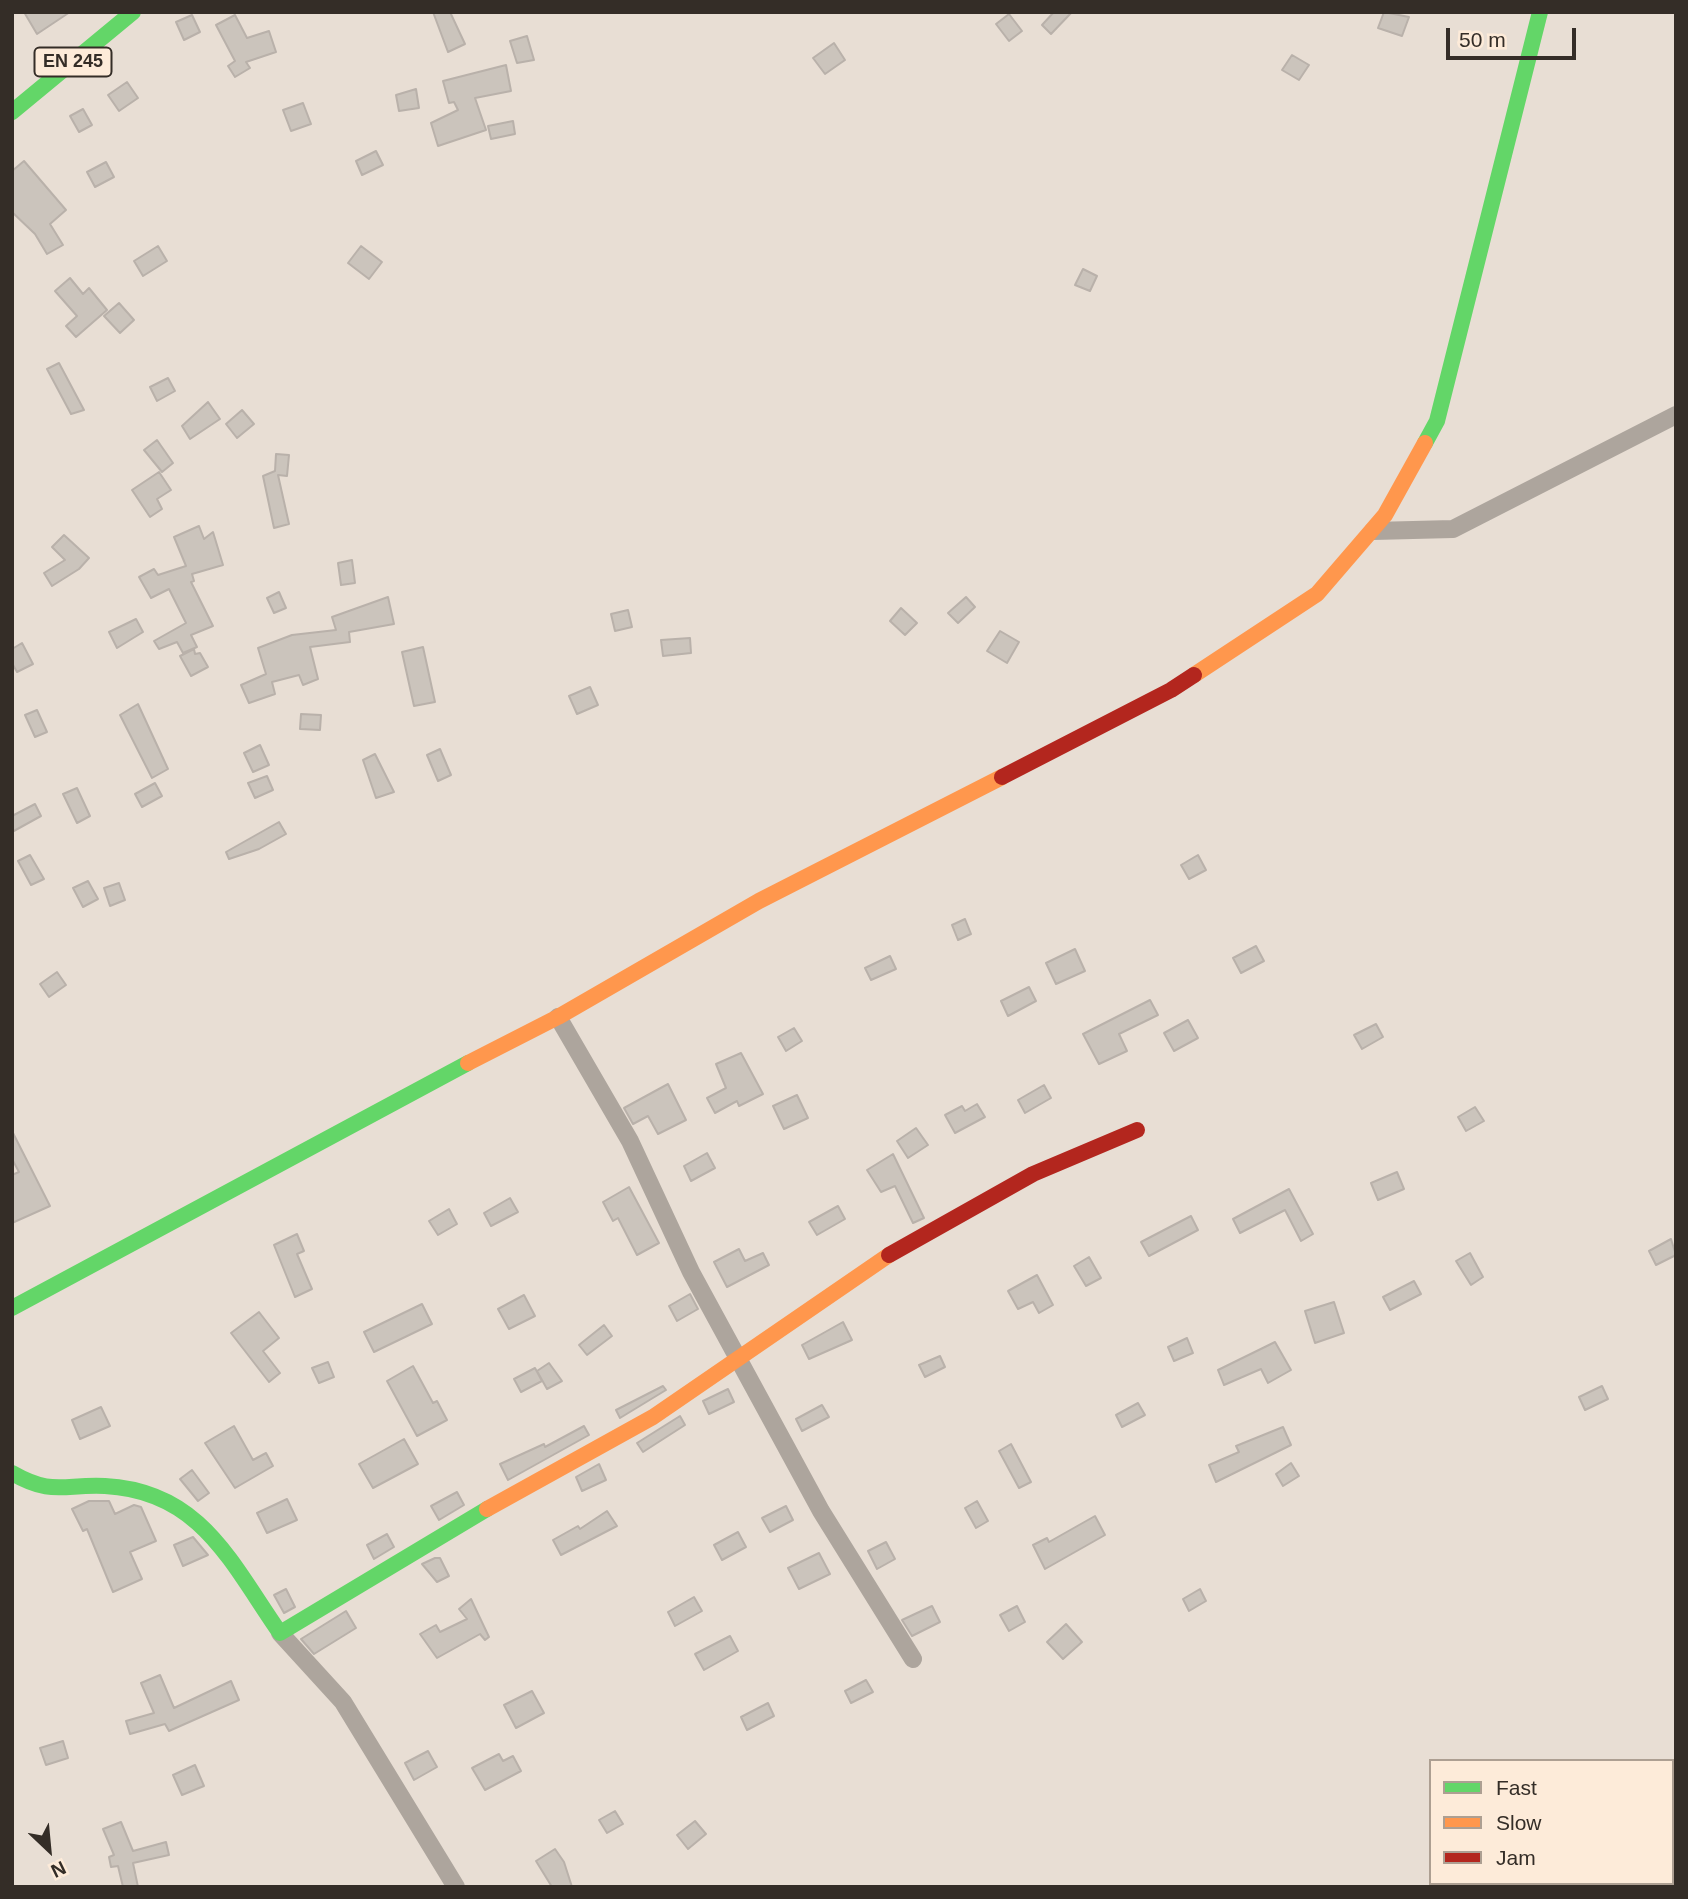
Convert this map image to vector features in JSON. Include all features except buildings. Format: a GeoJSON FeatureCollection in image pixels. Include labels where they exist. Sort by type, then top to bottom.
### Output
{"type":"FeatureCollection","features":[{"type":"Feature","properties":{"kind":"street","name":"EN 245"},"geometry":{"type":"LineString","coordinates":[[12,112],[133,12]]}},
{"type":"Feature","properties":{"kind":"street"},"geometry":{"type":"LineString","coordinates":[[12,1308],[433,1080],[558,1017],[759,901],[1171,690],[1317,594],[1385,515],[1437,421],[1540,12]]}},
{"type":"Feature","properties":{"kind":"street"},"geometry":{"type":"LineString","coordinates":[[1373,531],[1453,529],[1676,415]]}},
{"type":"Feature","properties":{"kind":"street"},"geometry":{"type":"LineString","coordinates":[[558,1017],[630,1141],[691,1272],[739,1355],[821,1511],[913,1658]]}},
{"type":"Feature","properties":{"kind":"street"},"geometry":{"type":"LineString","coordinates":[[279,1633],[467,1520],[653,1417],[870,1266],[1034,1174],[1137,1130]]}},
{"type":"Feature","properties":{"kind":"street"},"geometry":{"type":"LineString","coordinates":[[12,1473],[32,1486],[53,1492],[102,1486],[149,1493],[188,1511],[216,1543],[279,1633],[343,1702],[456,1887]]}},
{"type":"Feature","properties":{"kind":"traffic: fast"},"geometry":{"type":"LineString","coordinates":[[12,112],[133,12]]}},
{"type":"Feature","properties":{"kind":"traffic: fast"},"geometry":{"type":"LineString","coordinates":[[1425,443],[1437,421],[1540,12]]}},
{"type":"Feature","properties":{"kind":"traffic: fast"},"geometry":{"type":"LineString","coordinates":[[12,1308],[468,1063]]}},
{"type":"Feature","properties":{"kind":"traffic: fast"},"geometry":{"type":"LineString","coordinates":[[12,1473],[48,1487],[105,1486],[138,1491],[166,1501],[190,1516],[210,1535],[280,1633],[487,1509]]}},
{"type":"Feature","properties":{"kind":"traffic: slow"},"geometry":{"type":"LineString","coordinates":[[1194,675],[1317,594],[1385,515],[1425,443]]}},
{"type":"Feature","properties":{"kind":"traffic: slow"},"geometry":{"type":"LineString","coordinates":[[468,1063],[558,1017],[759,901],[1002,777]]}},
{"type":"Feature","properties":{"kind":"traffic: slow"},"geometry":{"type":"LineString","coordinates":[[487,1509],[653,1417],[889,1255]]}},
{"type":"Feature","properties":{"kind":"traffic: jam"},"geometry":{"type":"LineString","coordinates":[[1002,777],[1171,690],[1194,675]]}},
{"type":"Feature","properties":{"kind":"traffic: jam"},"geometry":{"type":"LineString","coordinates":[[889,1255],[1033,1174],[1137,1130]]}}]}
